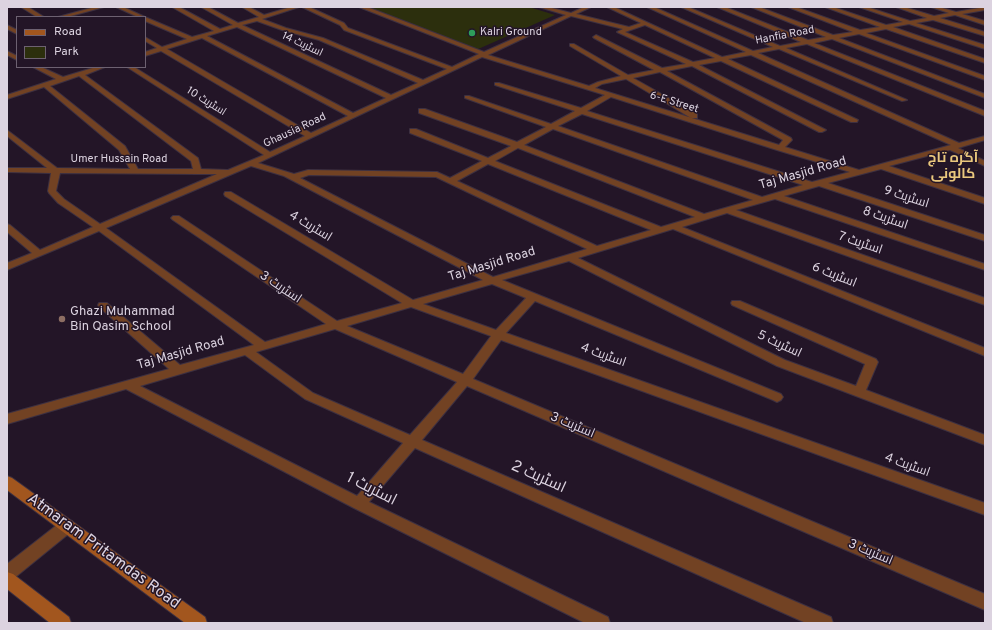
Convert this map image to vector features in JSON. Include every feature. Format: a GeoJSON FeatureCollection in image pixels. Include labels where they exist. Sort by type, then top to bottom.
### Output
{"type":"FeatureCollection","features":[{"type":"Feature","properties":{"kind":"main road","name":"Atmaram Pritamdas Road"},"geometry":{"type":"LineString","coordinates":[[7,482],[199,623]]}},
{"type":"Feature","properties":{"kind":"main road"},"geometry":{"type":"LineString","coordinates":[[7,579],[62,623]]}},
{"type":"Feature","properties":{"kind":"street"},"geometry":{"type":"LineString","coordinates":[[24,7],[39,16]]}},
{"type":"Feature","properties":{"kind":"street"},"geometry":{"type":"LineString","coordinates":[[75,7],[95,14]]}},
{"type":"Feature","properties":{"kind":"street"},"geometry":{"type":"LineString","coordinates":[[65,16],[101,7]]}},
{"type":"Feature","properties":{"kind":"street"},"geometry":{"type":"LineString","coordinates":[[119,7],[140,16]]}},
{"type":"Feature","properties":{"kind":"street"},"geometry":{"type":"LineString","coordinates":[[174,7],[219,31]]}},
{"type":"Feature","properties":{"kind":"street","name":"اسٹریٹ 14"},"geometry":{"type":"LineString","coordinates":[[204,7],[237,25],[392,98]]}},
{"type":"Feature","properties":{"kind":"street"},"geometry":{"type":"LineString","coordinates":[[244,7],[264,17]]}},
{"type":"Feature","properties":{"kind":"street"},"geometry":{"type":"LineString","coordinates":[[305,7],[342,24],[346,29],[453,69]]}},
{"type":"Feature","properties":{"kind":"street","name":"6-E Street"},"geometry":{"type":"LineString","coordinates":[[362,7],[484,55],[859,172]]}},
{"type":"Feature","properties":{"kind":"street"},"geometry":{"type":"LineString","coordinates":[[542,7],[629,29]]}},
{"type":"Feature","properties":{"kind":"street","name":"Ghausia Road"},"geometry":{"type":"LineString","coordinates":[[7,267],[270,155],[588,7]]}},
{"type":"Feature","properties":{"kind":"street"},"geometry":{"type":"LineString","coordinates":[[610,7],[724,58],[854,120]]}},
{"type":"Feature","properties":{"kind":"street"},"geometry":{"type":"LineString","coordinates":[[650,7],[954,146],[985,164]]}},
{"type":"Feature","properties":{"kind":"street"},"geometry":{"type":"LineString","coordinates":[[684,7],[904,100]]}},
{"type":"Feature","properties":{"kind":"street"},"geometry":{"type":"LineString","coordinates":[[720,7],[810,42],[985,114]]}},
{"type":"Feature","properties":{"kind":"street"},"geometry":{"type":"LineString","coordinates":[[754,7],[985,96]]}},
{"type":"Feature","properties":{"kind":"street"},"geometry":{"type":"LineString","coordinates":[[791,7],[985,78]]}},
{"type":"Feature","properties":{"kind":"street"},"geometry":{"type":"LineString","coordinates":[[828,7],[985,61]]}},
{"type":"Feature","properties":{"kind":"street"},"geometry":{"type":"LineString","coordinates":[[862,7],[985,48]]}},
{"type":"Feature","properties":{"kind":"street"},"geometry":{"type":"LineString","coordinates":[[899,7],[985,34]]}},
{"type":"Feature","properties":{"kind":"street"},"geometry":{"type":"LineString","coordinates":[[934,7],[985,23]]}},
{"type":"Feature","properties":{"kind":"street"},"geometry":{"type":"LineString","coordinates":[[972,7],[983,9]]}},
{"type":"Feature","properties":{"kind":"street"},"geometry":{"type":"LineString","coordinates":[[146,54],[291,8]]}},
{"type":"Feature","properties":{"kind":"street","name":"Hanfia Road"},"geometry":{"type":"LineString","coordinates":[[590,88],[600,83],[626,77],[983,9]]}},
{"type":"Feature","properties":{"kind":"street"},"geometry":{"type":"LineString","coordinates":[[146,19],[191,40]]}},
{"type":"Feature","properties":{"kind":"street"},"geometry":{"type":"LineString","coordinates":[[257,19],[284,29],[321,39],[424,83]]}},
{"type":"Feature","properties":{"kind":"street"},"geometry":{"type":"LineString","coordinates":[[647,23],[620,32],[692,64],[822,130]]}},
{"type":"Feature","properties":{"kind":"street"},"geometry":{"type":"LineString","coordinates":[[202,36],[354,116]]}},
{"type":"Feature","properties":{"kind":"street"},"geometry":{"type":"LineString","coordinates":[[596,37],[662,71],[788,140],[780,148]]}},
{"type":"Feature","properties":{"kind":"street"},"geometry":{"type":"LineString","coordinates":[[146,40],[163,48],[311,136]]}},
{"type":"Feature","properties":{"kind":"street"},"geometry":{"type":"LineString","coordinates":[[572,45],[710,126]]}},
{"type":"Feature","properties":{"kind":"street"},"geometry":{"type":"LineString","coordinates":[[7,53],[16,58]]}},
{"type":"Feature","properties":{"kind":"street"},"geometry":{"type":"LineString","coordinates":[[38,68],[63,80]]}},
{"type":"Feature","properties":{"kind":"street"},"geometry":{"type":"LineString","coordinates":[[7,97],[63,80],[92,68]]}},
{"type":"Feature","properties":{"kind":"street","name":"اسٹریٹ 10"},"geometry":{"type":"LineString","coordinates":[[132,68],[270,155]]}},
{"type":"Feature","properties":{"kind":"street"},"geometry":{"type":"LineString","coordinates":[[80,74],[195,160],[198,172]]}},
{"type":"Feature","properties":{"kind":"street","name":"اسٹریٹ 9"},"geometry":{"type":"LineString","coordinates":[[497,84],[985,238]]}},
{"type":"Feature","properties":{"kind":"street"},"geometry":{"type":"LineString","coordinates":[[45,85],[122,148],[133,165],[135,171]]}},
{"type":"Feature","properties":{"kind":"street"},"geometry":{"type":"LineString","coordinates":[[7,89],[16,95]]}},
{"type":"Feature","properties":{"kind":"street"},"geometry":{"type":"LineString","coordinates":[[451,181],[611,95]]}},
{"type":"Feature","properties":{"kind":"street"},"geometry":{"type":"LineString","coordinates":[[468,97],[762,200]]}},
{"type":"Feature","properties":{"kind":"street"},"geometry":{"type":"LineString","coordinates":[[422,111],[703,217]]}},
{"type":"Feature","properties":{"kind":"street"},"geometry":{"type":"LineString","coordinates":[[413,131],[660,230]]}},
{"type":"Feature","properties":{"kind":"street"},"geometry":{"type":"LineString","coordinates":[[7,132],[56,171],[52,191],[61,201],[262,345]]}},
{"type":"Feature","properties":{"kind":"street","name":"Taj Masjid Road"},"geometry":{"type":"LineString","coordinates":[[7,418],[412,304],[816,184],[985,138]]}},
{"type":"Feature","properties":{"kind":"street"},"geometry":{"type":"LineString","coordinates":[[251,163],[294,177],[492,280],[777,397]]}},
{"type":"Feature","properties":{"kind":"street"},"geometry":{"type":"LineString","coordinates":[[880,166],[985,201]]}},
{"type":"Feature","properties":{"kind":"street","name":"Umer Hussain Road"},"geometry":{"type":"LineString","coordinates":[[7,170],[231,172]]}},
{"type":"Feature","properties":{"kind":"street"},"geometry":{"type":"LineString","coordinates":[[294,177],[308,172],[437,175],[596,249]]}},
{"type":"Feature","properties":{"kind":"street","name":"اسٹریٹ 4"},"geometry":{"type":"LineString","coordinates":[[228,194],[412,304],[985,509]]}},
{"type":"Feature","properties":{"kind":"street","name":"اسٹریٹ 8"},"geometry":{"type":"LineString","coordinates":[[776,196],[985,267]]}},
{"type":"Feature","properties":{"kind":"street","name":"اسٹریٹ 7"},"geometry":{"type":"LineString","coordinates":[[726,210],[985,302]]}},
{"type":"Feature","properties":{"kind":"street","name":"اسٹریٹ 3"},"geometry":{"type":"LineString","coordinates":[[176,218],[335,325],[985,602]]}},
{"type":"Feature","properties":{"kind":"street","name":"اسٹریٹ 6"},"geometry":{"type":"LineString","coordinates":[[673,226],[985,352]]}},
{"type":"Feature","properties":{"kind":"street"},"geometry":{"type":"LineString","coordinates":[[7,228],[39,254]]}},
{"type":"Feature","properties":{"kind":"street","name":"اسٹریٹ 5"},"geometry":{"type":"LineString","coordinates":[[569,257],[781,363],[985,440]]}},
{"type":"Feature","properties":{"kind":"street"},"geometry":{"type":"LineString","coordinates":[[359,504],[413,443],[465,380],[499,334],[533,297]]}},
{"type":"Feature","properties":{"kind":"street"},"geometry":{"type":"LineString","coordinates":[[736,303],[872,362],[859,392]]}},
{"type":"Feature","properties":{"kind":"street"},"geometry":{"type":"LineString","coordinates":[[103,304],[178,370]]}},
{"type":"Feature","properties":{"kind":"street","name":"اسٹریٹ 2"},"geometry":{"type":"LineString","coordinates":[[245,350],[310,396],[413,443],[825,623]]}},
{"type":"Feature","properties":{"kind":"street","name":"اسٹریٹ 1"},"geometry":{"type":"LineString","coordinates":[[126,384],[359,504],[602,623]]}},
{"type":"Feature","properties":{"kind":"street"},"geometry":{"type":"LineString","coordinates":[[7,574],[67,526]]}},
{"type":"Feature","properties":{"kind":"green space","name":"Kalri Ground"},"geometry":{"type":"Polygon","coordinates":[[[361,7],[529,7],[555,15],[476,50],[361,7]]]}},
{"type":"Feature","properties":{"kind":"place","name":"Kalri Ground"},"geometry":{"type":"Point","coordinates":[472,33]}},
{"type":"Feature","properties":{"kind":"place","name":"Ghazi Muhammad Bin Qasim School"},"geometry":{"type":"Point","coordinates":[62,319]}},
{"type":"Feature","properties":{"kind":"district","name":"آگرہ تاج کالونی"},"geometry":{"type":"Point","coordinates":[953,168]}}]}
